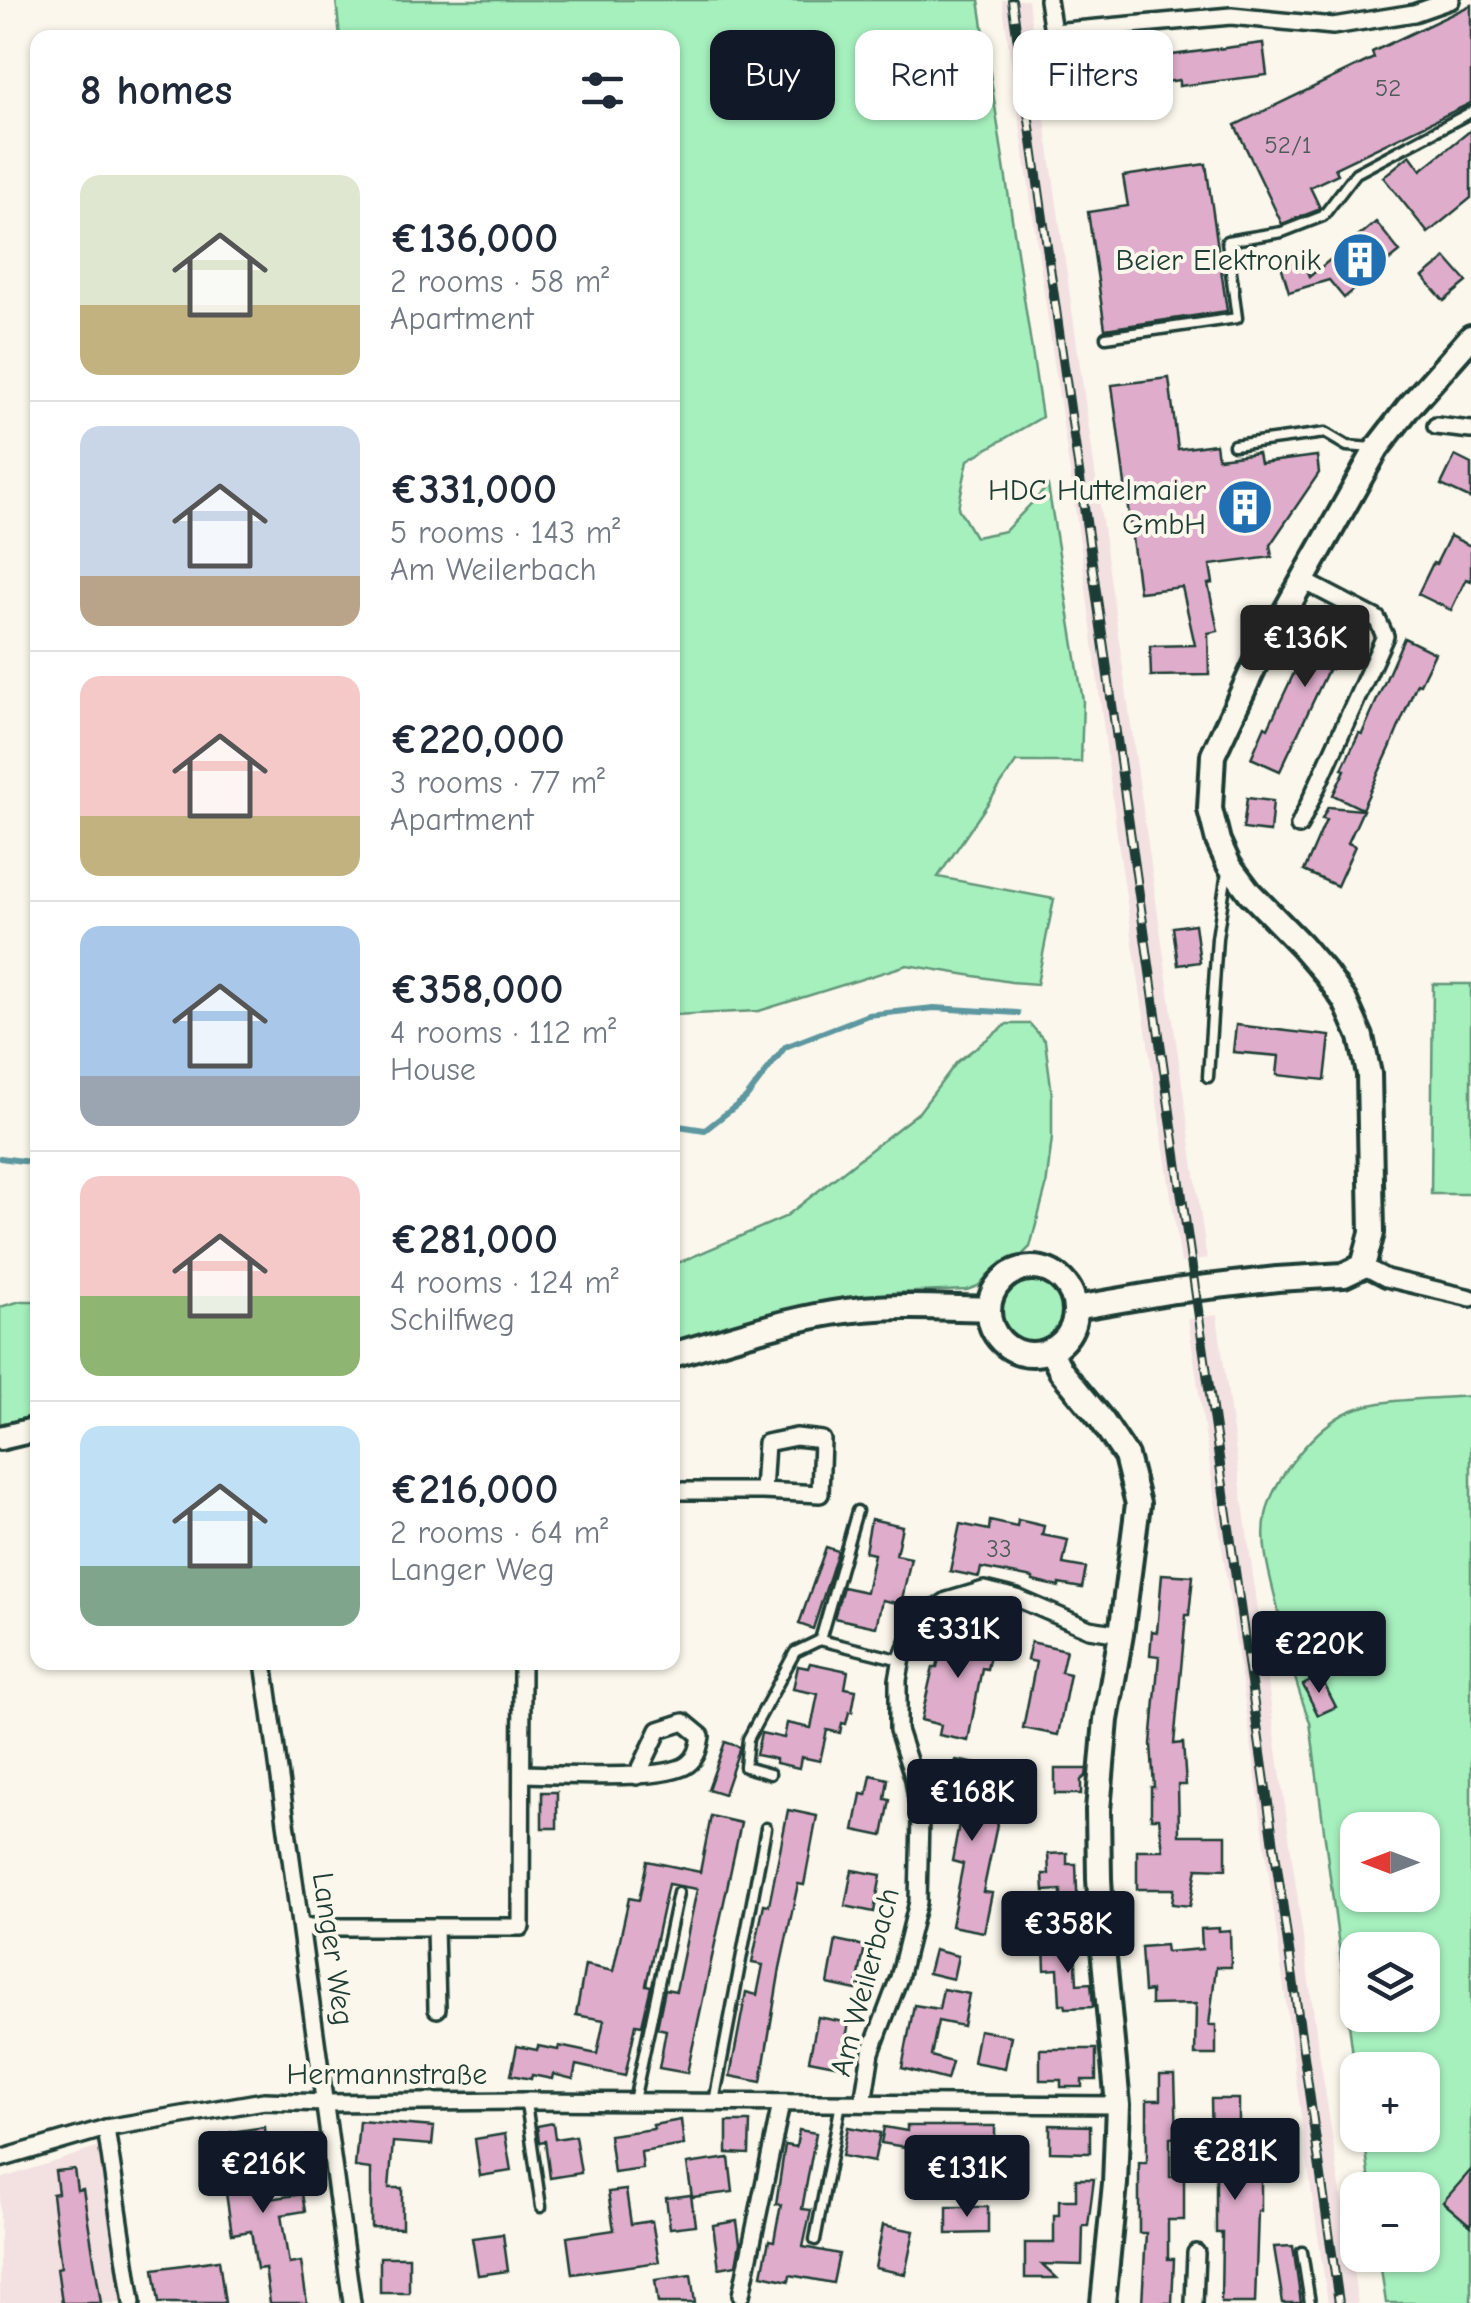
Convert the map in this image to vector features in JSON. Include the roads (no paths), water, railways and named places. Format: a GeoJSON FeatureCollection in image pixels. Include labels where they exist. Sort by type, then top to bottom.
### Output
{"type":"FeatureCollection","features":[{"type":"Feature","properties":{"kind":"street"},"geometry":{"type":"LineString","coordinates":[[1048,0],[1053,32],[1229,8],[1332,26],[1451,0]]}},
{"type":"Feature","properties":{"kind":"street"},"geometry":{"type":"LineString","coordinates":[[1075,1308],[1208,1287],[1344,1275],[1363,1266],[1372,1233],[1370,1074],[1361,1037],[1345,1001],[1326,974],[1229,865],[1210,809],[1213,755],[1255,665],[1377,448],[1471,337]]}},
{"type":"Feature","properties":{"kind":"street"},"geometry":{"type":"LineString","coordinates":[[1436,426],[1471,430]]}},
{"type":"Feature","properties":{"kind":"street"},"geometry":{"type":"LineString","coordinates":[[1299,826],[1386,636],[1377,619],[1302,580]]}},
{"type":"Feature","properties":{"kind":"street"},"geometry":{"type":"LineString","coordinates":[[1363,1266],[1386,1278],[1471,1298]]}},
{"type":"Feature","properties":{"kind":"street"},"geometry":{"type":"LineString","coordinates":[[1026,1268],[1054,1274],[1064,1282],[1075,1308],[1074,1321],[1061,1343],[1036,1354],[1008,1347],[990,1323],[992,1294],[1000,1282],[1026,1268]]}},
{"type":"Feature","properties":{"kind":"street"},"geometry":{"type":"LineString","coordinates":[[680,1353],[834,1312],[910,1306],[989,1308]]}},
{"type":"Feature","properties":{"kind":"street"},"geometry":{"type":"LineString","coordinates":[[1050,1350],[1061,1371],[1101,1418],[1126,1456],[1138,1504],[1106,1720],[1098,1810],[1102,1931],[1118,2105],[1115,2184],[1102,2303]]}},
{"type":"Feature","properties":{"kind":"street"},"geometry":{"type":"LineString","coordinates":[[0,1438],[30,1431]]}},
{"type":"Feature","properties":{"kind":"street"},"geometry":{"type":"LineString","coordinates":[[680,1490],[820,1494],[822,1440],[796,1437],[766,1443],[762,1490]]}},
{"type":"Feature","properties":{"kind":"street","name":"Am Weilerbach"},"geometry":{"type":"LineString","coordinates":[[862,2103],[872,2052],[899,1978],[918,1902],[920,1818],[914,1779],[898,1730],[898,1680],[918,1621],[947,1601],[984,1590],[1016,1598],[1089,1629],[1121,1634]]}},
{"type":"Feature","properties":{"kind":"street","name":"Langer Weg"},"geometry":{"type":"LineString","coordinates":[[265,1670],[352,2303]]}},
{"type":"Feature","properties":{"kind":"street"},"geometry":{"type":"LineString","coordinates":[[302,1926],[521,1928],[522,1670]]}},
{"type":"Feature","properties":{"kind":"street"},"geometry":{"type":"LineString","coordinates":[[523,1774],[637,1776]]}},
{"type":"Feature","properties":{"kind":"street"},"geometry":{"type":"LineString","coordinates":[[435,1927],[437,2009]]}},
{"type":"Feature","properties":{"kind":"street","name":"Hermannstraße"},"geometry":{"type":"LineString","coordinates":[[0,2159],[106,2128],[264,2101],[1118,2105]]}},
{"type":"Feature","properties":{"kind":"street"},"geometry":{"type":"LineString","coordinates":[[741,2295],[781,2104]]}},
{"type":"Feature","properties":{"kind":"street"},"geometry":{"type":"LineString","coordinates":[[106,2128],[132,2303]]}},
{"type":"Feature","properties":{"kind":"street"},"geometry":{"type":"LineString","coordinates":[[1194,2303],[1196,2253]]}},
{"type":"Feature","properties":{"kind":"lane"},"geometry":{"type":"LineString","coordinates":[[1106,337],[1238,318],[1227,241],[1282,232],[1323,216],[1356,173],[1471,112]]}},
{"type":"Feature","properties":{"kind":"lane"},"geometry":{"type":"LineString","coordinates":[[1234,445],[1325,433],[1346,446],[1377,448]]}},
{"type":"Feature","properties":{"kind":"lane"},"geometry":{"type":"LineString","coordinates":[[1208,1077],[1216,938],[1229,865]]}},
{"type":"Feature","properties":{"kind":"lane"},"geometry":{"type":"LineString","coordinates":[[820,1640],[857,1512]]}},
{"type":"Feature","properties":{"kind":"lane"},"geometry":{"type":"LineString","coordinates":[[770,1774],[745,1767],[748,1739],[795,1652],[820,1640],[902,1660]]}},
{"type":"Feature","properties":{"kind":"lane"},"geometry":{"type":"LineString","coordinates":[[714,2102],[766,1828]]}},
{"type":"Feature","properties":{"kind":"lane"},"geometry":{"type":"LineString","coordinates":[[634,2102],[678,1893]]}},
{"type":"Feature","properties":{"kind":"lane"},"geometry":{"type":"LineString","coordinates":[[525,2101],[541,2208]]}},
{"type":"Feature","properties":{"kind":"lane"},"geometry":{"type":"LineString","coordinates":[[814,2240],[841,2104]]}},
{"type":"Feature","properties":{"kind":"lane"},"geometry":{"type":"LineString","coordinates":[[1302,2252],[1310,2303]]}},
{"type":"Feature","properties":{"kind":"waterway"},"geometry":{"type":"LineString","coordinates":[[680,1126],[705,1130],[746,1098],[785,1047],[868,1015],[934,1008],[1018,1013]]}},
{"type":"Feature","properties":{"kind":"waterway"},"geometry":{"type":"LineString","coordinates":[[0,1158],[30,1162]]}},
{"type":"Feature","properties":{"kind":"railway"},"geometry":{"type":"LineString","coordinates":[[1012,0],[1339,2303]]}},
{"type":"Feature","properties":{"kind":"place","name":"Beier Elektronik"},"geometry":{"type":"Point","coordinates":[1360,260]}},
{"type":"Feature","properties":{"kind":"place","name":"HDC Huttelmaier GmbH"},"geometry":{"type":"Point","coordinates":[1245,507]}}]}
